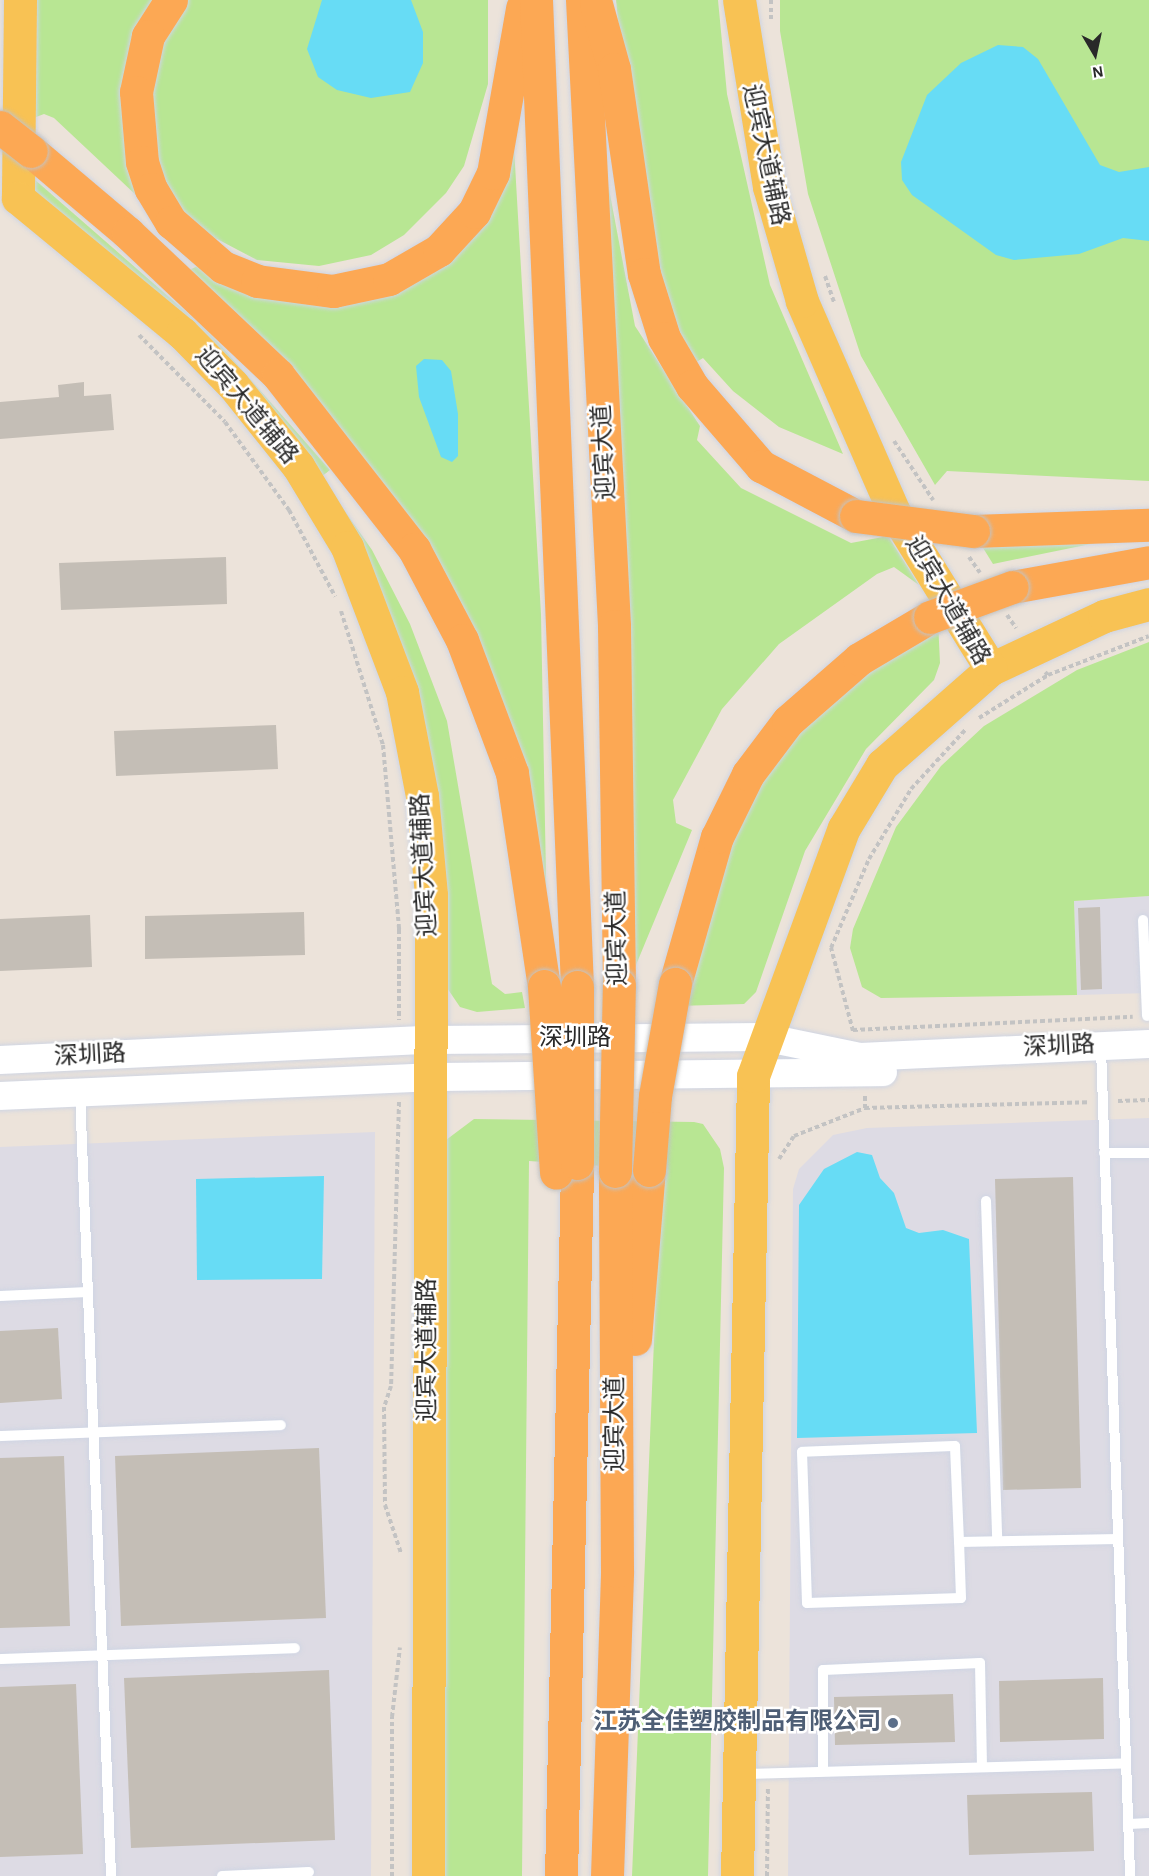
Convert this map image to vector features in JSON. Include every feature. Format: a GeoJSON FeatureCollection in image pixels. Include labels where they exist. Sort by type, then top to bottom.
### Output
{"type":"FeatureCollection","features":[{"type":"Feature","properties":{"kind":"highway"},"geometry":{"type":"LineString","coordinates":[[171,0],[148,36],[136,92],[141,162],[171,222],[223,267],[257,282],[333,291],[389,279],[439,249],[474,212],[494,173],[524,0]]}},
{"type":"Feature","properties":{"kind":"highway","name":"迎宾大道"},"geometry":{"type":"LineString","coordinates":[[536,0],[577,987],[567,1171],[568,1542],[561,1876]]}},
{"type":"Feature","properties":{"kind":"highway","name":"迎宾大道"},"geometry":{"type":"LineString","coordinates":[[582,0],[614,626],[619,985],[615,1171],[616,1571],[607,1876]]}},
{"type":"Feature","properties":{"kind":"highway"},"geometry":{"type":"LineString","coordinates":[[595,0],[614,69],[644,274],[664,338],[692,386],[761,466],[856,516],[968,540],[1149,525]]}},
{"type":"Feature","properties":{"kind":"highway"},"geometry":{"type":"LineString","coordinates":[[0,127],[128,233],[278,375],[414,549],[462,640],[512,772],[544,986],[567,1171]]}},
{"type":"Feature","properties":{"kind":"highway"},"geometry":{"type":"LineString","coordinates":[[616,1571],[655,1096],[675,984],[717,837],[748,774],[788,720],[859,659],[930,616],[1000,592],[1149,562]]}},
{"type":"Feature","properties":{"kind":"main road","name":"迎宾大道辅路"},"geometry":{"type":"LineString","coordinates":[[20,0],[9,192],[182,333],[233,385],[298,466],[347,547],[402,692],[423,795],[431,895],[414,1041],[413,1077],[428,1876]]}},
{"type":"Feature","properties":{"kind":"main road","name":"迎宾大道辅路"},"geometry":{"type":"LineString","coordinates":[[737,1876],[753,1774],[753,1076],[763,1037],[844,828],[882,765],[991,669],[889,502],[802,301],[769,187],[739,0]]}},
{"type":"Feature","properties":{"kind":"main road"},"geometry":{"type":"LineString","coordinates":[[991,669],[1104,616],[1149,604]]}},
{"type":"Feature","properties":{"kind":"street","name":"深圳路"},"geometry":{"type":"LineString","coordinates":[[1101,1053],[1148,1030]]}},
{"type":"Feature","properties":{"kind":"street","name":"深圳路"},"geometry":{"type":"LineString","coordinates":[[0,1060],[414,1041],[763,1037],[862,1065]]}},
{"type":"Feature","properties":{"kind":"street","name":"深圳路"},"geometry":{"type":"LineString","coordinates":[[0,1096],[413,1077],[753,1076],[862,1065],[1101,1053],[1149,1059]]}},
{"type":"Feature","properties":{"kind":"lane"},"geometry":{"type":"LineString","coordinates":[[1143,920],[1148,1030]]}},
{"type":"Feature","properties":{"kind":"lane"},"geometry":{"type":"LineString","coordinates":[[1101,1053],[1130,1876]]}},
{"type":"Feature","properties":{"kind":"lane"},"geometry":{"type":"LineString","coordinates":[[80,1093],[111,1876]]}},
{"type":"Feature","properties":{"kind":"lane"},"geometry":{"type":"LineString","coordinates":[[1104,1153],[1149,1153]]}},
{"type":"Feature","properties":{"kind":"lane"},"geometry":{"type":"LineString","coordinates":[[986,1201],[997,1541]]}},
{"type":"Feature","properties":{"kind":"lane"},"geometry":{"type":"LineString","coordinates":[[0,1296],[88,1292]]}},
{"type":"Feature","properties":{"kind":"lane"},"geometry":{"type":"LineString","coordinates":[[0,1436],[280,1425]]}},
{"type":"Feature","properties":{"kind":"lane"},"geometry":{"type":"LineString","coordinates":[[955,1446],[958,1542],[961,1598],[807,1603],[802,1452],[955,1446]]}},
{"type":"Feature","properties":{"kind":"lane"},"geometry":{"type":"LineString","coordinates":[[958,1542],[1118,1539]]}},
{"type":"Feature","properties":{"kind":"lane"},"geometry":{"type":"LineString","coordinates":[[0,1659],[295,1648]]}},
{"type":"Feature","properties":{"kind":"lane"},"geometry":{"type":"LineString","coordinates":[[823,1772],[824,1670],[980,1663],[982,1767]]}},
{"type":"Feature","properties":{"kind":"lane"},"geometry":{"type":"LineString","coordinates":[[753,1774],[1126,1763]]}},
{"type":"Feature","properties":{"kind":"lane"},"geometry":{"type":"LineString","coordinates":[[1129,1824],[1149,1823]]}},
{"type":"Feature","properties":{"kind":"lane"},"geometry":{"type":"LineString","coordinates":[[222,1876],[309,1872]]}},
{"type":"Feature","properties":{"kind":"path"},"geometry":{"type":"LineString","coordinates":[[771,0],[772,29]]}},
{"type":"Feature","properties":{"kind":"path"},"geometry":{"type":"LineString","coordinates":[[821,265],[836,308]]}},
{"type":"Feature","properties":{"kind":"path"},"geometry":{"type":"LineString","coordinates":[[131,328],[225,422],[289,510],[336,598],[383,745],[399,928],[414,1041]]}},
{"type":"Feature","properties":{"kind":"path"},"geometry":{"type":"LineString","coordinates":[[888,429],[938,509]]}},
{"type":"Feature","properties":{"kind":"path"},"geometry":{"type":"LineString","coordinates":[[968,540],[1000,592],[1030,649],[1048,675]]}},
{"type":"Feature","properties":{"kind":"path"},"geometry":{"type":"LineString","coordinates":[[865,1108],[862,1065],[831,948],[870,859],[911,789],[973,722],[1048,675],[1149,636]]}},
{"type":"Feature","properties":{"kind":"path"},"geometry":{"type":"LineString","coordinates":[[852,1030],[1148,1030]]}},
{"type":"Feature","properties":{"kind":"path"},"geometry":{"type":"LineString","coordinates":[[403,1560],[385,1494],[413,1077]]}},
{"type":"Feature","properties":{"kind":"path"},"geometry":{"type":"LineString","coordinates":[[777,1168],[794,1136],[818,1122],[865,1108],[1149,1100]]}},
{"type":"Feature","properties":{"kind":"path"},"geometry":{"type":"LineString","coordinates":[[392,1876],[392,1717],[401,1635]]}},
{"type":"Feature","properties":{"kind":"path"},"geometry":{"type":"LineString","coordinates":[[753,1774],[767,1876]]}},
{"type":"Feature","properties":{"kind":"shaded area"},"geometry":{"type":"Polygon","coordinates":[[[1149,896],[1149,993],[1077,995],[1074,901],[1149,896]]]}},
{"type":"Feature","properties":{"kind":"shaded area"},"geometry":{"type":"Polygon","coordinates":[[[1149,1118],[1149,1876],[788,1876],[793,1189],[799,1169],[833,1135],[867,1128],[1149,1118]]]}},
{"type":"Feature","properties":{"kind":"shaded area"},"geometry":{"type":"Polygon","coordinates":[[[375,1132],[371,1876],[0,1876],[0,1147],[375,1132]]]}},
{"type":"Feature","properties":{"kind":"green space"},"geometry":{"type":"Polygon","coordinates":[[[25,0],[488,0],[488,84],[464,166],[446,193],[404,235],[371,255],[319,266],[257,260],[217,239],[202,257],[54,118],[44,114],[28,120],[25,0]]]}},
{"type":"Feature","properties":{"kind":"green space"},"geometry":{"type":"Polygon","coordinates":[[[616,0],[718,0],[727,94],[770,285],[843,454],[779,427],[733,391],[703,358],[690,366],[665,320],[627,116],[616,0]]]}},
{"type":"Feature","properties":{"kind":"green space"},"geometry":{"type":"Polygon","coordinates":[[[780,0],[1149,0],[1149,481],[947,471],[935,485],[861,356],[808,194],[780,31],[780,0]]]}},
{"type":"Feature","properties":{"kind":"green space"},"geometry":{"type":"Polygon","coordinates":[[[513,130],[541,614],[547,929],[481,656],[187,271],[200,265],[263,292],[434,262],[513,130]]]}},
{"type":"Feature","properties":{"kind":"green space"},"geometry":{"type":"Polygon","coordinates":[[[604,163],[635,326],[700,426],[697,440],[741,488],[851,543],[888,536],[919,585],[894,567],[877,574],[779,644],[722,709],[673,800],[676,823],[692,830],[631,977],[604,163]]]}},
{"type":"Feature","properties":{"kind":"green space"},"geometry":{"type":"Polygon","coordinates":[[[25,171],[208,331],[330,470],[321,477],[372,550],[410,624],[447,721],[492,984],[505,994],[522,992],[525,1008],[477,1012],[460,1007],[441,979],[431,789],[317,479],[28,196],[25,171]]]}},
{"type":"Feature","properties":{"kind":"green space"},"geometry":{"type":"Polygon","coordinates":[[[1149,532],[993,564],[975,535],[1149,532]]]}},
{"type":"Feature","properties":{"kind":"green space"},"geometry":{"type":"Polygon","coordinates":[[[938,621],[940,663],[934,680],[866,749],[805,851],[756,992],[744,1004],[677,1006],[747,788],[795,723],[938,621]]]}},
{"type":"Feature","properties":{"kind":"green space"},"geometry":{"type":"Polygon","coordinates":[[[1149,642],[1149,896],[1074,901],[1077,995],[881,998],[862,987],[850,948],[853,929],[896,827],[941,766],[984,726],[1077,670],[1149,642]]]}},
{"type":"Feature","properties":{"kind":"green space"},"geometry":{"type":"Polygon","coordinates":[[[474,1119],[694,1122],[703,1124],[720,1149],[724,1168],[708,1876],[632,1876],[661,1170],[529,1161],[522,1876],[439,1876],[442,1143],[474,1119]]]}},
{"type":"Feature","properties":{"kind":"water"},"geometry":{"type":"Polygon","coordinates":[[[322,0],[411,0],[423,32],[423,63],[410,92],[371,98],[337,90],[318,77],[307,49],[322,0]]]}},
{"type":"Feature","properties":{"kind":"water"},"geometry":{"type":"Polygon","coordinates":[[[998,45],[1023,47],[1038,59],[1100,165],[1119,172],[1149,167],[1149,241],[1123,238],[1079,254],[1014,260],[996,255],[912,195],[902,180],[901,162],[927,95],[961,63],[998,45]]]}},
{"type":"Feature","properties":{"kind":"water"},"geometry":{"type":"Polygon","coordinates":[[[424,359],[442,360],[451,371],[458,414],[458,456],[452,462],[441,457],[419,397],[416,366],[424,359]]]}},
{"type":"Feature","properties":{"kind":"water"},"geometry":{"type":"Polygon","coordinates":[[[857,1152],[872,1155],[880,1178],[894,1193],[906,1228],[919,1233],[943,1230],[969,1239],[977,1433],[797,1438],[799,1205],[824,1169],[857,1152]]]}},
{"type":"Feature","properties":{"kind":"water"},"geometry":{"type":"Polygon","coordinates":[[[324,1176],[322,1279],[197,1280],[196,1179],[324,1176]]]}},
{"type":"Feature","properties":{"kind":"building"},"geometry":{"type":"Polygon","coordinates":[[[84,382],[84,396],[111,394],[114,430],[0,439],[0,402],[59,397],[58,385],[84,382]]]}},
{"type":"Feature","properties":{"kind":"building"},"geometry":{"type":"Polygon","coordinates":[[[226,557],[227,604],[61,610],[59,563],[226,557]]]}},
{"type":"Feature","properties":{"kind":"building"},"geometry":{"type":"Polygon","coordinates":[[[276,725],[278,769],[116,776],[114,731],[276,725]]]}},
{"type":"Feature","properties":{"kind":"building"},"geometry":{"type":"Polygon","coordinates":[[[1100,907],[1102,989],[1081,990],[1078,908],[1100,907]]]}},
{"type":"Feature","properties":{"kind":"building"},"geometry":{"type":"Polygon","coordinates":[[[304,912],[305,955],[145,959],[145,916],[304,912]]]}},
{"type":"Feature","properties":{"kind":"building"},"geometry":{"type":"Polygon","coordinates":[[[90,915],[92,967],[0,971],[0,919],[90,915]]]}},
{"type":"Feature","properties":{"kind":"building"},"geometry":{"type":"Polygon","coordinates":[[[1073,1177],[1081,1488],[1003,1490],[995,1179],[1073,1177]]]}},
{"type":"Feature","properties":{"kind":"building"},"geometry":{"type":"Polygon","coordinates":[[[58,1328],[62,1399],[0,1403],[0,1331],[58,1328]]]}},
{"type":"Feature","properties":{"kind":"building"},"geometry":{"type":"Polygon","coordinates":[[[319,1448],[326,1618],[121,1626],[115,1456],[319,1448]]]}},
{"type":"Feature","properties":{"kind":"building"},"geometry":{"type":"Polygon","coordinates":[[[64,1456],[70,1626],[0,1628],[0,1458],[64,1456]]]}},
{"type":"Feature","properties":{"kind":"building"},"geometry":{"type":"Polygon","coordinates":[[[329,1670],[335,1840],[131,1848],[124,1678],[329,1670]]]}},
{"type":"Feature","properties":{"kind":"building"},"geometry":{"type":"Polygon","coordinates":[[[1103,1678],[1104,1739],[1000,1742],[999,1681],[1103,1678]]]}},
{"type":"Feature","properties":{"kind":"building"},"geometry":{"type":"Polygon","coordinates":[[[76,1684],[83,1854],[0,1857],[0,1687],[76,1684]]]}},
{"type":"Feature","properties":{"kind":"building"},"geometry":{"type":"Polygon","coordinates":[[[953,1694],[955,1742],[835,1745],[834,1697],[953,1694]]]}},
{"type":"Feature","properties":{"kind":"building"},"geometry":{"type":"Polygon","coordinates":[[[1092,1792],[1094,1851],[969,1855],[967,1795],[1092,1792]]]}},
{"type":"Feature","properties":{"kind":"place","name":"江苏全佳塑胶制品有限公司"},"geometry":{"type":"Point","coordinates":[893,1723]}}]}
